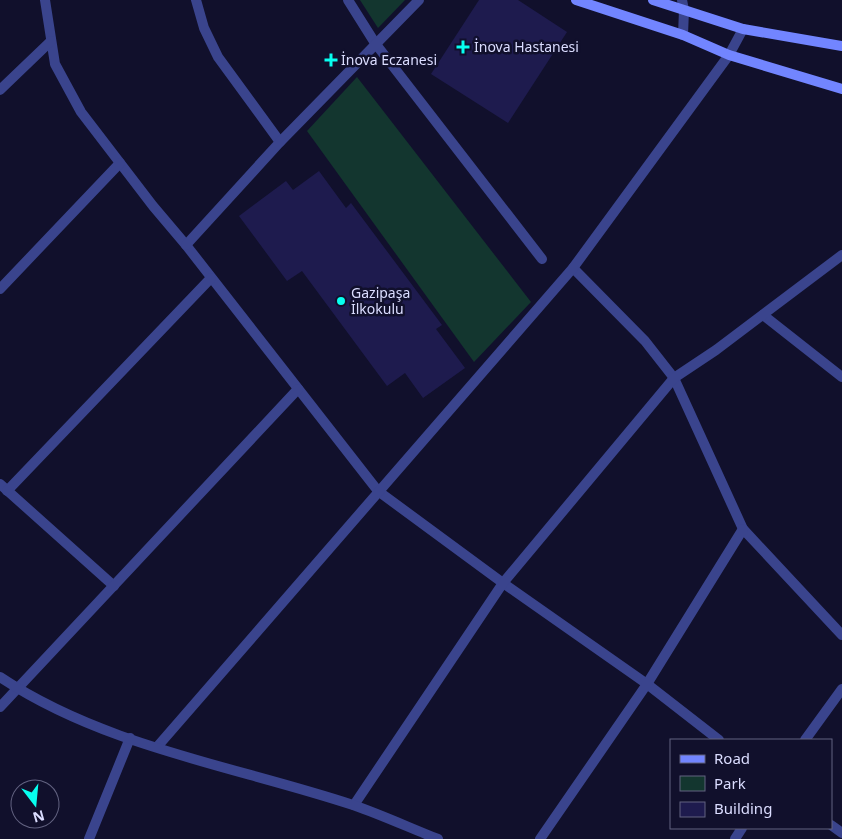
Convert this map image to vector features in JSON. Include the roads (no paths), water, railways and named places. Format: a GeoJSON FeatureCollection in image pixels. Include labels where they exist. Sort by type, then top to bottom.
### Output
{"type":"FeatureCollection","features":[{"type":"Feature","properties":{"kind":"main road"},"geometry":{"type":"LineString","coordinates":[[576,0],[683,35],[729,55],[842,89]]}},
{"type":"Feature","properties":{"kind":"main road"},"geometry":{"type":"LineString","coordinates":[[653,0],[683,5],[743,29],[842,46]]}},
{"type":"Feature","properties":{"kind":"street"},"geometry":{"type":"LineString","coordinates":[[45,0],[55,64],[81,112],[378,491],[503,583],[647,684],[718,739]]}},
{"type":"Feature","properties":{"kind":"street"},"geometry":{"type":"LineString","coordinates":[[196,0],[204,28],[218,57],[280,142]]}},
{"type":"Feature","properties":{"kind":"street"},"geometry":{"type":"LineString","coordinates":[[348,0],[375,44],[542,259]]}},
{"type":"Feature","properties":{"kind":"street"},"geometry":{"type":"LineString","coordinates":[[186,245],[280,142],[419,0]]}},
{"type":"Feature","properties":{"kind":"street"},"geometry":{"type":"LineString","coordinates":[[683,5],[683,35]]}},
{"type":"Feature","properties":{"kind":"street"},"geometry":{"type":"LineString","coordinates":[[156,747],[573,268],[729,55],[743,29]]}},
{"type":"Feature","properties":{"kind":"street"},"geometry":{"type":"LineString","coordinates":[[0,90],[51,41]]}},
{"type":"Feature","properties":{"kind":"street"},"geometry":{"type":"LineString","coordinates":[[0,289],[120,163]]}},
{"type":"Feature","properties":{"kind":"street"},"geometry":{"type":"LineString","coordinates":[[354,805],[503,583],[674,378],[716,350],[842,255]]}},
{"type":"Feature","properties":{"kind":"street"},"geometry":{"type":"LineString","coordinates":[[573,268],[645,341],[674,378],[743,529],[842,635]]}},
{"type":"Feature","properties":{"kind":"street"},"geometry":{"type":"LineString","coordinates":[[114,586],[4,487],[211,278]]}},
{"type":"Feature","properties":{"kind":"street"},"geometry":{"type":"LineString","coordinates":[[763,315],[842,377]]}},
{"type":"Feature","properties":{"kind":"street"},"geometry":{"type":"LineString","coordinates":[[0,707],[298,390]]}},
{"type":"Feature","properties":{"kind":"street"},"geometry":{"type":"LineString","coordinates":[[540,839],[647,684],[743,529]]}},
{"type":"Feature","properties":{"kind":"street"},"geometry":{"type":"LineString","coordinates":[[0,677],[79,720],[156,747],[354,805],[438,839]]}},
{"type":"Feature","properties":{"kind":"street"},"geometry":{"type":"LineString","coordinates":[[806,739],[842,689]]}},
{"type":"Feature","properties":{"kind":"street"},"geometry":{"type":"LineString","coordinates":[[89,839],[130,738]]}},
{"type":"Feature","properties":{"kind":"place","name":"İnova Hastanesi"},"geometry":{"type":"Point","coordinates":[463,47]}},
{"type":"Feature","properties":{"kind":"place","name":"İnova Eczanesi"},"geometry":{"type":"Point","coordinates":[331,60]}},
{"type":"Feature","properties":{"kind":"place","name":"Gazipaşa İlkokulu"},"geometry":{"type":"Point","coordinates":[341,301]}}]}
